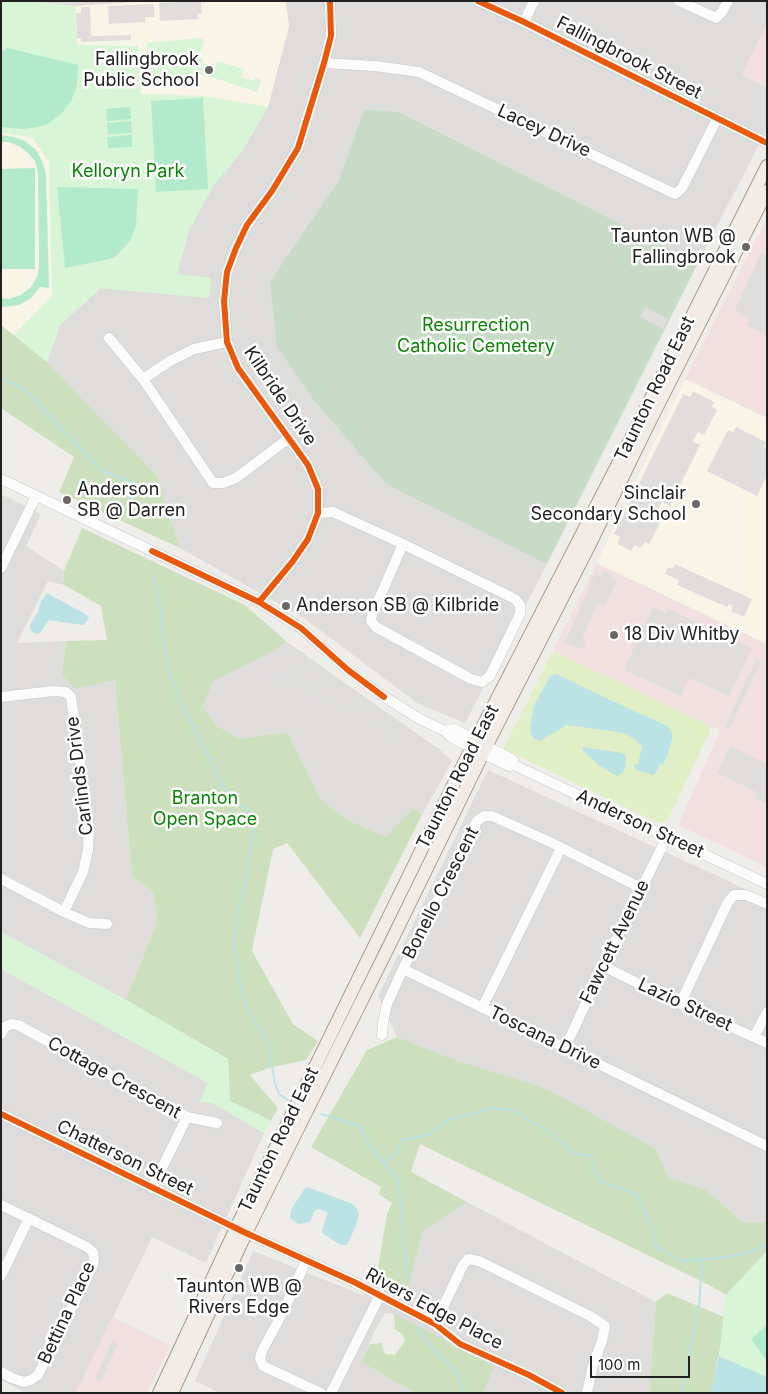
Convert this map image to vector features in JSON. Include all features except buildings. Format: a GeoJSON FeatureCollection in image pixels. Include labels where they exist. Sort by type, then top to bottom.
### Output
{"type":"FeatureCollection","features":[{"type":"Feature","properties":{"kind":"main road","name":"Taunton Road East"},"geometry":{"type":"LineString","coordinates":[[159,1393],[381,948],[645,408],[767,166]]}},
{"type":"Feature","properties":{"kind":"main road","name":"Taunton Road East"},"geometry":{"type":"LineString","coordinates":[[479,747],[579,565],[767,191]]}},
{"type":"Feature","properties":{"kind":"main road","name":"Taunton Road East"},"geometry":{"type":"LineString","coordinates":[[172,1393],[241,1231]]}},
{"type":"Feature","properties":{"kind":"street","name":"Kilbride Drive"},"geometry":{"type":"LineString","coordinates":[[259,602],[293,561],[308,539],[318,513],[318,489],[308,465],[238,368],[227,342],[224,300],[228,272],[236,248],[247,225],[272,191],[298,148],[331,36],[330,1]]}},
{"type":"Feature","properties":{"kind":"street","name":"Fallingbrook Street"},"geometry":{"type":"LineString","coordinates":[[478,1],[767,142]]}},
{"type":"Feature","properties":{"kind":"street"},"geometry":{"type":"LineString","coordinates":[[524,22],[534,1]]}},
{"type":"Feature","properties":{"kind":"street"},"geometry":{"type":"LineString","coordinates":[[679,1],[716,18],[728,1]]}},
{"type":"Feature","properties":{"kind":"street","name":"Lacey Drive"},"geometry":{"type":"LineString","coordinates":[[324,63],[376,66],[420,72],[675,194],[682,188],[717,119]]}},
{"type":"Feature","properties":{"kind":"street"},"geometry":{"type":"LineString","coordinates":[[109,338],[143,379],[213,483],[223,483],[236,478],[289,438]]}},
{"type":"Feature","properties":{"kind":"street"},"geometry":{"type":"LineString","coordinates":[[143,379],[170,361],[194,349],[227,342]]}},
{"type":"Feature","properties":{"kind":"street","name":"Anderson Street"},"geometry":{"type":"LineString","coordinates":[[1,479],[259,602],[301,628],[348,670],[378,693],[420,719],[445,731],[454,729],[479,747],[514,760],[514,765],[767,884]]}},
{"type":"Feature","properties":{"kind":"street"},"geometry":{"type":"LineString","coordinates":[[1,568],[36,496]]}},
{"type":"Feature","properties":{"kind":"street"},"geometry":{"type":"LineString","coordinates":[[318,513],[333,512],[403,544],[515,599],[520,605],[520,614],[490,676],[482,682],[472,679],[376,627],[371,621],[403,544]]}},
{"type":"Feature","properties":{"kind":"street","name":"Carlinds Drive"},"geometry":{"type":"LineString","coordinates":[[1,697],[53,691],[66,692],[71,698],[89,828],[88,850],[83,872],[64,912]]}},
{"type":"Feature","properties":{"kind":"street","name":"Bonello Crescent"},"geometry":{"type":"LineString","coordinates":[[482,1008],[403,969],[477,821],[484,816],[492,816],[561,848]]}},
{"type":"Feature","properties":{"kind":"street","name":"Fawcett Avenue"},"geometry":{"type":"LineString","coordinates":[[565,1048],[667,837]]}},
{"type":"Feature","properties":{"kind":"street"},"geometry":{"type":"LineString","coordinates":[[561,848],[641,888]]}},
{"type":"Feature","properties":{"kind":"street","name":"Toscana Drive"},"geometry":{"type":"LineString","coordinates":[[561,848],[482,1008],[767,1146]]}},
{"type":"Feature","properties":{"kind":"street"},"geometry":{"type":"LineString","coordinates":[[1,879],[89,923],[107,924]]}},
{"type":"Feature","properties":{"kind":"street"},"geometry":{"type":"LineString","coordinates":[[680,1004],[728,902],[734,896],[746,895],[767,904]]}},
{"type":"Feature","properties":{"kind":"street","name":"Lazio Street"},"geometry":{"type":"LineString","coordinates":[[603,966],[680,1004],[767,1043]]}},
{"type":"Feature","properties":{"kind":"street"},"geometry":{"type":"LineString","coordinates":[[382,1035],[387,1004],[403,969]]}},
{"type":"Feature","properties":{"kind":"street"},"geometry":{"type":"LineString","coordinates":[[754,1037],[767,1012]]}},
{"type":"Feature","properties":{"kind":"street","name":"Cottage Crescent"},"geometry":{"type":"LineString","coordinates":[[1,1034],[5,1027],[12,1024],[18,1025],[187,1117],[152,1188]]}},
{"type":"Feature","properties":{"kind":"street","name":"Chatterson Street"},"geometry":{"type":"LineString","coordinates":[[1,1114],[241,1231]]}},
{"type":"Feature","properties":{"kind":"street"},"geometry":{"type":"LineString","coordinates":[[187,1117],[217,1123]]}},
{"type":"Feature","properties":{"kind":"street","name":"Bettina Place"},"geometry":{"type":"LineString","coordinates":[[1,1205],[87,1247],[93,1252],[94,1259],[93,1266],[38,1375],[24,1382],[1,1372]]}},
{"type":"Feature","properties":{"kind":"street"},"geometry":{"type":"LineString","coordinates":[[1,1276],[29,1218]]}},
{"type":"Feature","properties":{"kind":"street","name":"Rivers Edge Place"},"geometry":{"type":"LineString","coordinates":[[241,1231],[380,1296],[435,1324],[460,1344],[529,1375],[562,1393]]}},
{"type":"Feature","properties":{"kind":"street","name":"Rivers Edge Place"},"geometry":{"type":"LineString","coordinates":[[435,1324],[463,1265],[468,1259],[478,1261],[590,1316],[605,1326],[587,1393]]}},
{"type":"Feature","properties":{"kind":"street"},"geometry":{"type":"LineString","coordinates":[[306,1261],[260,1358],[263,1366],[320,1393]]}},
{"type":"Feature","properties":{"kind":"street"},"geometry":{"type":"LineString","coordinates":[[331,1393],[380,1296]]}},
{"type":"Feature","properties":{"kind":"shaded area"},"geometry":{"type":"Polygon","coordinates":[[[30,1],[155,1],[75,6],[30,1]]]}},
{"type":"Feature","properties":{"kind":"shaded area","name":"Fallingbrook Public School"},"geometry":{"type":"Polygon","coordinates":[[[155,1],[286,1],[289,26],[268,107],[203,96],[141,94],[77,45],[75,6],[155,1]]]}},
{"type":"Feature","properties":{"kind":"shaded area"},"geometry":{"type":"Polygon","coordinates":[[[201,1],[202,14],[198,14],[198,19],[160,21],[159,3],[201,1]]]}},
{"type":"Feature","properties":{"kind":"shaded area"},"geometry":{"type":"Polygon","coordinates":[[[286,1],[767,1],[767,25],[742,75],[767,87],[767,129],[698,263],[399,112],[364,109],[339,180],[311,222],[277,347],[315,402],[387,485],[547,564],[465,723],[417,703],[304,618],[180,548],[157,476],[47,362],[60,325],[101,288],[209,298],[211,278],[176,275],[189,230],[213,186],[242,151],[268,107],[289,26],[286,1]]]}},
{"type":"Feature","properties":{"kind":"shaded area"},"geometry":{"type":"Polygon","coordinates":[[[154,4],[154,17],[145,17],[145,22],[109,24],[108,6],[154,4]]]}},
{"type":"Feature","properties":{"kind":"shaded area"},"geometry":{"type":"Polygon","coordinates":[[[81,7],[90,7],[91,36],[131,35],[131,40],[81,42],[81,38],[77,38],[76,13],[81,13],[81,7]]]}},
{"type":"Feature","properties":{"kind":"shaded area"},"geometry":{"type":"Polygon","coordinates":[[[767,25],[767,87],[742,75],[767,25]]]}},
{"type":"Feature","properties":{"kind":"shaded area"},"geometry":{"type":"Polygon","coordinates":[[[1,133],[32,137],[49,162],[52,296],[14,335],[1,325],[1,133]]]}},
{"type":"Feature","properties":{"kind":"shaded area"},"geometry":{"type":"Polygon","coordinates":[[[767,217],[767,418],[685,379],[767,217]]]}},
{"type":"Feature","properties":{"kind":"shaded area"},"geometry":{"type":"Polygon","coordinates":[[[761,253],[767,256],[767,334],[747,325],[750,318],[735,310],[761,253]]]}},
{"type":"Feature","properties":{"kind":"shaded area"},"geometry":{"type":"Polygon","coordinates":[[[645,307],[668,319],[663,329],[640,317],[645,307]]]}},
{"type":"Feature","properties":{"kind":"shaded area","name":"Sinclair Secondary School"},"geometry":{"type":"Polygon","coordinates":[[[685,379],[767,418],[767,644],[597,563],[685,379]]]}},
{"type":"Feature","properties":{"kind":"shaded area"},"geometry":{"type":"Polygon","coordinates":[[[693,391],[714,402],[712,407],[717,410],[704,435],[698,432],[693,441],[700,445],[670,506],[662,502],[657,512],[664,515],[649,544],[645,542],[641,548],[634,545],[631,551],[617,544],[620,537],[614,534],[683,394],[690,397],[693,391]]]}},
{"type":"Feature","properties":{"kind":"shaded area"},"geometry":{"type":"Polygon","coordinates":[[[736,427],[766,442],[764,447],[767,448],[767,475],[757,496],[707,471],[728,430],[733,432],[736,427]]]}},
{"type":"Feature","properties":{"kind":"shaded area"},"geometry":{"type":"Polygon","coordinates":[[[1,494],[41,514],[26,546],[64,571],[64,585],[48,581],[17,643],[66,641],[62,674],[115,680],[132,877],[153,892],[157,922],[126,1000],[1,932],[1,494]]]}},
{"type":"Feature","properties":{"kind":"shaded area"},"geometry":{"type":"Polygon","coordinates":[[[597,563],[767,644],[767,867],[678,825],[721,729],[710,727],[553,651],[597,563]]]}},
{"type":"Feature","properties":{"kind":"shaded area"},"geometry":{"type":"Polygon","coordinates":[[[675,564],[752,599],[744,617],[731,611],[733,606],[729,604],[727,607],[677,585],[679,580],[665,574],[668,567],[673,569],[675,564]]]}},
{"type":"Feature","properties":{"kind":"shaded area"},"geometry":{"type":"Polygon","coordinates":[[[604,571],[613,575],[611,579],[617,581],[605,606],[598,603],[582,639],[586,641],[582,650],[565,642],[595,574],[601,576],[604,571]]]}},
{"type":"Feature","properties":{"kind":"shaded area"},"geometry":{"type":"Polygon","coordinates":[[[653,607],[666,613],[668,609],[752,648],[729,696],[689,678],[681,696],[624,670],[653,607]]]}},
{"type":"Feature","properties":{"kind":"shaded area"},"geometry":{"type":"Polygon","coordinates":[[[287,642],[440,750],[452,761],[422,815],[413,808],[386,837],[350,821],[321,800],[287,732],[240,739],[217,726],[203,707],[214,681],[268,654],[287,642]]]}},
{"type":"Feature","properties":{"kind":"shaded area"},"geometry":{"type":"Polygon","coordinates":[[[756,659],[761,661],[729,729],[725,727],[756,659]]]}},
{"type":"Feature","properties":{"kind":"shaded area"},"geometry":{"type":"Polygon","coordinates":[[[297,668],[315,671],[314,677],[340,698],[344,694],[355,704],[352,708],[355,711],[361,707],[372,723],[367,727],[370,730],[372,730],[374,725],[384,726],[383,733],[389,736],[393,732],[402,743],[390,751],[382,741],[376,740],[359,752],[354,745],[366,735],[362,732],[358,736],[351,727],[357,723],[335,701],[330,706],[312,692],[315,687],[309,684],[307,689],[271,684],[272,680],[268,679],[268,674],[295,676],[297,668]]]}},
{"type":"Feature","properties":{"kind":"shaded area"},"geometry":{"type":"Polygon","coordinates":[[[730,746],[767,764],[767,804],[755,798],[757,792],[717,773],[730,746]]]}},
{"type":"Feature","properties":{"kind":"shaded area"},"geometry":{"type":"Polygon","coordinates":[[[488,770],[767,899],[767,1222],[744,1223],[705,1189],[669,1178],[655,1148],[530,1083],[458,1061],[397,1037],[378,996],[488,770]]]}},
{"type":"Feature","properties":{"kind":"shaded area"},"geometry":{"type":"Polygon","coordinates":[[[1,969],[208,1083],[200,1102],[213,1103],[264,1133],[206,1263],[152,1237],[76,1393],[26,1393],[1,1380],[1,969]]]}},
{"type":"Feature","properties":{"kind":"shaded area"},"geometry":{"type":"Polygon","coordinates":[[[467,1202],[656,1302],[649,1393],[483,1393],[493,1367],[394,1314],[385,1313],[361,1362],[415,1393],[220,1393],[195,1381],[253,1251],[362,1295],[392,1286],[408,1289],[423,1231],[467,1202]]]}},
{"type":"Feature","properties":{"kind":"shaded area"},"geometry":{"type":"Polygon","coordinates":[[[112,1317],[170,1345],[147,1393],[76,1393],[112,1317]]]}},
{"type":"Feature","properties":{"kind":"shaded area"},"geometry":{"type":"Polygon","coordinates":[[[112,1341],[118,1344],[101,1381],[95,1379],[112,1341]]]}},
{"type":"Feature","properties":{"kind":"green space","name":"Kelloryn Park"},"geometry":{"type":"Polygon","coordinates":[[[1,1],[30,1],[75,6],[77,45],[138,46],[141,94],[203,96],[268,107],[242,151],[213,186],[189,230],[177,274],[211,278],[209,298],[101,288],[60,325],[47,362],[14,335],[52,296],[49,162],[32,137],[1,133],[1,1]]]}},
{"type":"Feature","properties":{"kind":"green space"},"geometry":{"type":"Polygon","coordinates":[[[200,38],[204,40],[198,58],[203,59],[202,63],[215,68],[217,61],[244,69],[241,77],[254,81],[255,78],[261,80],[257,92],[205,75],[149,78],[147,43],[200,38]]]}},
{"type":"Feature","properties":{"kind":"green space"},"geometry":{"type":"Polygon","coordinates":[[[7,48],[79,65],[76,89],[71,101],[61,114],[48,124],[23,129],[1,127],[1,52],[7,48]]]}},
{"type":"Feature","properties":{"kind":"green space"},"geometry":{"type":"Polygon","coordinates":[[[203,98],[208,189],[156,192],[151,101],[203,98]]]}},
{"type":"Feature","properties":{"kind":"green space"},"geometry":{"type":"Polygon","coordinates":[[[130,107],[131,119],[107,121],[106,109],[130,107]]]}},
{"type":"Feature","properties":{"kind":"green space","name":"Resurrection Catholic Cemetery"},"geometry":{"type":"Polygon","coordinates":[[[364,109],[399,112],[698,263],[547,564],[387,485],[315,402],[277,347],[270,282],[339,180],[364,109]]]}},
{"type":"Feature","properties":{"kind":"green space"},"geometry":{"type":"Polygon","coordinates":[[[131,121],[132,133],[108,134],[107,123],[131,121]]]}},
{"type":"Feature","properties":{"kind":"green space"},"geometry":{"type":"Polygon","coordinates":[[[1,135],[25,141],[36,150],[42,161],[46,174],[49,288],[40,287],[31,298],[19,305],[4,307],[1,307],[1,298],[8,299],[21,295],[31,287],[37,277],[39,267],[38,172],[35,161],[28,153],[19,146],[8,142],[1,142],[1,135]]]}},
{"type":"Feature","properties":{"kind":"green space"},"geometry":{"type":"Polygon","coordinates":[[[132,135],[132,147],[108,148],[107,137],[132,135]]]}},
{"type":"Feature","properties":{"kind":"green space"},"geometry":{"type":"Polygon","coordinates":[[[35,168],[35,269],[1,269],[1,169],[35,168]]]}},
{"type":"Feature","properties":{"kind":"green space"},"geometry":{"type":"Polygon","coordinates":[[[57,187],[138,189],[136,226],[130,241],[114,258],[65,268],[57,187]]]}},
{"type":"Feature","properties":{"kind":"green space"},"geometry":{"type":"Polygon","coordinates":[[[1,325],[47,362],[157,476],[180,548],[59,492],[74,457],[1,408],[1,325]]]}},
{"type":"Feature","properties":{"kind":"green space","name":"Branton Open Space"},"geometry":{"type":"Polygon","coordinates":[[[82,528],[245,605],[287,642],[268,654],[214,681],[203,707],[217,726],[240,739],[287,732],[321,800],[350,821],[386,837],[413,808],[422,815],[360,938],[287,843],[273,849],[252,951],[293,1024],[318,1041],[306,1060],[269,1068],[250,1075],[278,1108],[271,1121],[230,1101],[228,1059],[126,1000],[157,922],[153,892],[132,877],[115,680],[75,689],[62,674],[66,641],[107,640],[101,606],[64,585],[64,571],[82,528]]]}},
{"type":"Feature","properties":{"kind":"green space"},"geometry":{"type":"Polygon","coordinates":[[[553,651],[710,727],[709,733],[668,820],[662,823],[655,821],[503,749],[553,651]]]}},
{"type":"Feature","properties":{"kind":"green space"},"geometry":{"type":"Polygon","coordinates":[[[1,932],[126,1000],[228,1059],[230,1101],[271,1121],[264,1133],[213,1103],[200,1102],[208,1083],[1,969],[1,932]]]}},
{"type":"Feature","properties":{"kind":"green space"},"geometry":{"type":"Polygon","coordinates":[[[397,1037],[458,1061],[530,1083],[554,1093],[655,1148],[669,1178],[705,1189],[744,1223],[767,1222],[767,1251],[726,1295],[420,1144],[411,1172],[467,1202],[423,1231],[408,1289],[397,1283],[392,1286],[377,1274],[387,1214],[392,1203],[379,1194],[381,1187],[311,1147],[367,1050],[397,1037]]]}},
{"type":"Feature","properties":{"kind":"green space"},"geometry":{"type":"Polygon","coordinates":[[[767,1252],[767,1377],[719,1356],[726,1295],[767,1252]]]}},
{"type":"Feature","properties":{"kind":"green space"},"geometry":{"type":"Polygon","coordinates":[[[667,1293],[724,1317],[724,1329],[711,1393],[649,1393],[656,1302],[667,1293]]]}},
{"type":"Feature","properties":{"kind":"green space"},"geometry":{"type":"Polygon","coordinates":[[[394,1313],[494,1367],[483,1393],[415,1393],[361,1362],[370,1344],[382,1343],[386,1354],[395,1355],[405,1341],[402,1334],[395,1329],[394,1313]]]}},
{"type":"Feature","properties":{"kind":"green space"},"geometry":{"type":"Polygon","coordinates":[[[767,1325],[767,1361],[751,1339],[767,1325]]]}},
{"type":"Feature","properties":{"kind":"water"},"geometry":{"type":"Polygon","coordinates":[[[47,593],[89,617],[86,623],[83,625],[49,620],[39,634],[34,633],[30,629],[30,625],[38,612],[41,601],[47,593]]]}},
{"type":"Feature","properties":{"kind":"water"},"geometry":{"type":"Polygon","coordinates":[[[556,674],[668,726],[673,735],[663,765],[660,764],[658,770],[653,775],[636,770],[633,764],[638,765],[642,746],[624,733],[567,725],[540,741],[535,739],[531,735],[530,728],[534,706],[550,676],[556,674]]]}},
{"type":"Feature","properties":{"kind":"water"},"geometry":{"type":"Polygon","coordinates":[[[582,747],[625,754],[626,766],[623,773],[617,776],[600,766],[583,751],[582,747]]]}},
{"type":"Feature","properties":{"kind":"water"},"geometry":{"type":"Polygon","coordinates":[[[307,1187],[353,1204],[357,1209],[359,1214],[347,1245],[341,1245],[323,1234],[322,1230],[328,1213],[320,1209],[315,1210],[310,1222],[298,1224],[290,1218],[291,1210],[307,1187]]]}},
{"type":"Feature","properties":{"kind":"water"},"geometry":{"type":"Polygon","coordinates":[[[719,1356],[767,1377],[767,1393],[711,1393],[719,1356]]]}},
{"type":"Feature","properties":{"kind":"waterway"},"geometry":{"type":"LineString","coordinates":[[1,378],[24,389],[101,470],[136,484],[137,490],[128,505]]}},
{"type":"Feature","properties":{"kind":"waterway"},"geometry":{"type":"LineString","coordinates":[[153,575],[160,605],[168,670],[182,705],[228,796],[237,804],[247,809],[254,829],[245,886],[237,913],[234,943],[240,983],[247,1007],[268,1044],[275,1083],[279,1094],[292,1103]]}},
{"type":"Feature","properties":{"kind":"waterway"},"geometry":{"type":"LineString","coordinates":[[384,1162],[396,1155],[402,1140],[428,1135],[448,1120],[490,1108],[512,1110],[543,1128],[576,1154],[592,1156],[593,1168],[600,1181],[636,1194],[650,1222],[657,1247],[680,1261],[728,1257],[751,1252],[767,1245]]}},
{"type":"Feature","properties":{"kind":"waterway"},"geometry":{"type":"LineString","coordinates":[[321,1114],[360,1126],[370,1146],[399,1182],[407,1275]]}},
{"type":"Feature","properties":{"kind":"waterway"},"geometry":{"type":"LineString","coordinates":[[682,1393],[699,1307],[702,1259]]}},
{"type":"Feature","properties":{"kind":"waterway"},"geometry":{"type":"LineString","coordinates":[[417,1327],[431,1347],[457,1373],[464,1393]]}},
{"type":"Feature","properties":{"kind":"cycle path"},"geometry":{"type":"LineString","coordinates":[[259,602],[293,561],[308,539],[318,513],[318,489],[308,465],[238,368],[227,342],[224,301],[227,272],[247,225],[272,191],[298,148],[331,36],[330,1]]}},
{"type":"Feature","properties":{"kind":"cycle path"},"geometry":{"type":"LineString","coordinates":[[478,1],[767,143]]}},
{"type":"Feature","properties":{"kind":"cycle path"},"geometry":{"type":"LineString","coordinates":[[152,551],[259,602],[301,628],[348,670],[384,697]]}},
{"type":"Feature","properties":{"kind":"cycle path"},"geometry":{"type":"LineString","coordinates":[[1,1114],[246,1233],[354,1282],[435,1324],[460,1344],[529,1375],[562,1393]]}},
{"type":"Feature","properties":{"kind":"place","name":"Fallingbrook Public School"},"geometry":{"type":"Point","coordinates":[209,70]}},
{"type":"Feature","properties":{"kind":"place","name":"Taunton WB @ Fallingbrook"},"geometry":{"type":"Point","coordinates":[746,247]}},
{"type":"Feature","properties":{"kind":"place","name":"Anderson SB @ Darren"},"geometry":{"type":"Point","coordinates":[67,500]}},
{"type":"Feature","properties":{"kind":"place","name":"Sinclair Secondary School"},"geometry":{"type":"Point","coordinates":[696,504]}},
{"type":"Feature","properties":{"kind":"place","name":"Anderson SB @ Kilbride"},"geometry":{"type":"Point","coordinates":[286,606]}},
{"type":"Feature","properties":{"kind":"place","name":"18 Div Whitby"},"geometry":{"type":"Point","coordinates":[614,635]}},
{"type":"Feature","properties":{"kind":"place","name":"Taunton WB @ Rivers Edge"},"geometry":{"type":"Point","coordinates":[239,1268]}}]}
